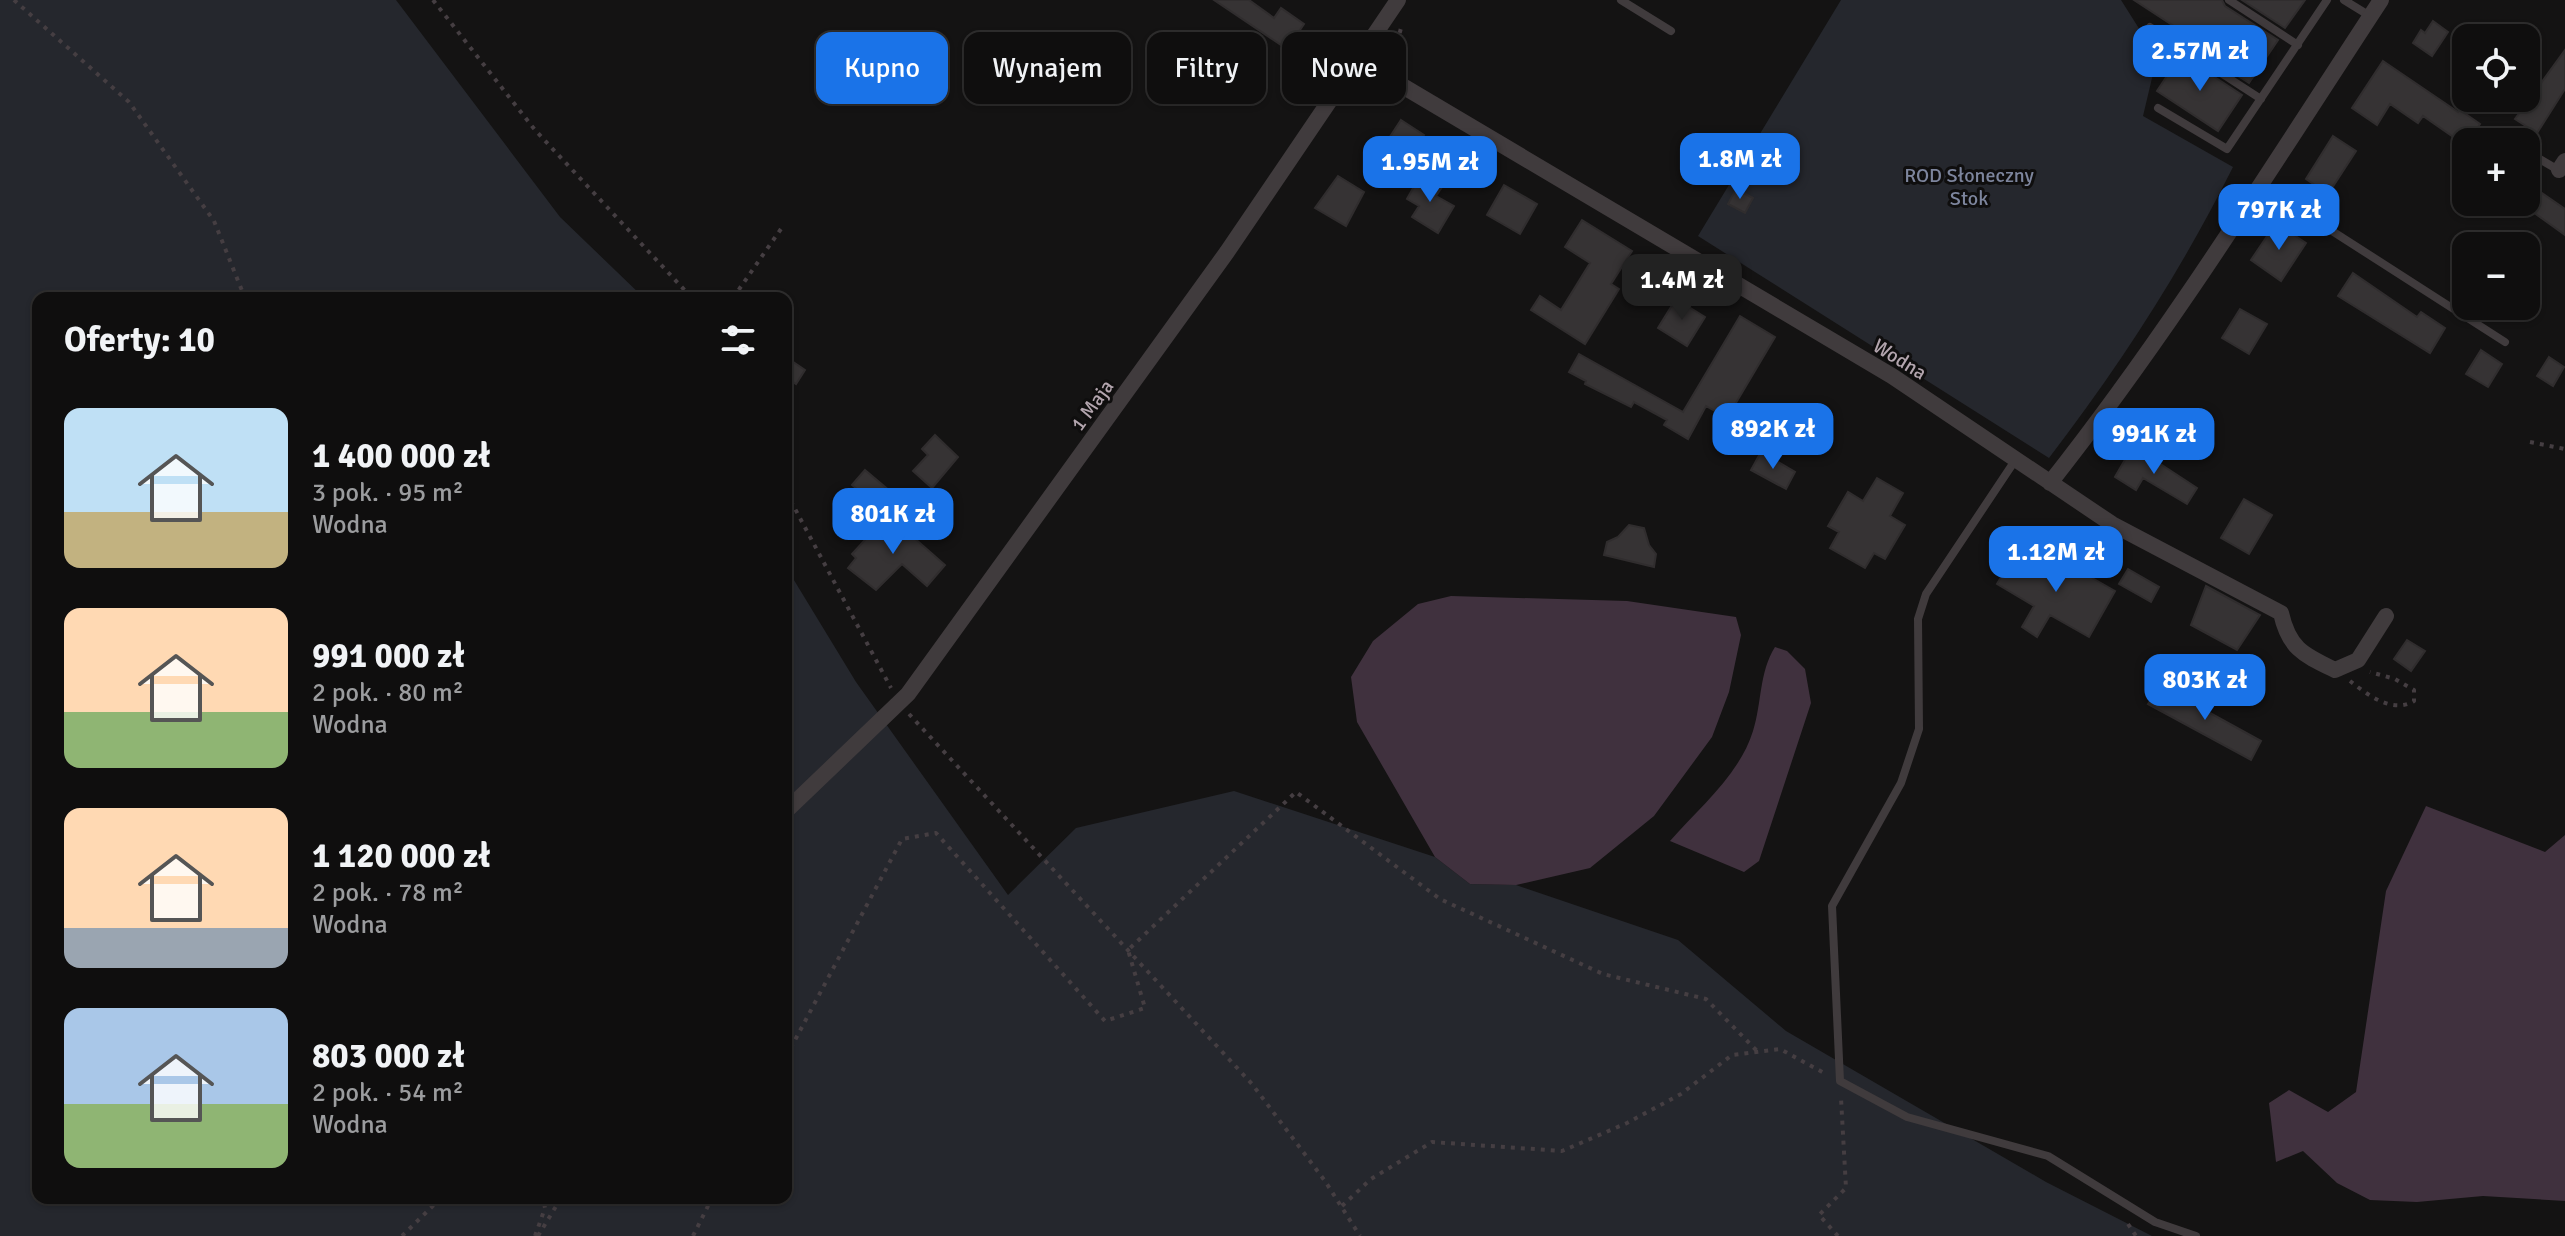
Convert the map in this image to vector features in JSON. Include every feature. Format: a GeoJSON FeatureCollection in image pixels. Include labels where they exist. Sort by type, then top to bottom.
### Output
{"type":"FeatureCollection","features":[{"type":"Feature","properties":{"kind":"street","name":"1 Maja"},"geometry":{"type":"LineString","coordinates":[[1376,32],[1398,0]]}},
{"type":"Feature","properties":{"kind":"street"},"geometry":{"type":"LineString","coordinates":[[2050,483],[2107,411],[2262,186],[2381,0]]}},
{"type":"Feature","properties":{"kind":"street","name":"Wodna"},"geometry":{"type":"LineString","coordinates":[[1406,88],[1892,376],[2112,524],[2281,613],[2287,638],[2308,657],[2338,669]]}},
{"type":"Feature","properties":{"kind":"street","name":"1 Maja"},"geometry":{"type":"LineString","coordinates":[[792,805],[899,703],[1227,252],[1327,104]]}},
{"type":"Feature","properties":{"kind":"street"},"geometry":{"type":"LineString","coordinates":[[2338,669],[2358,660],[2386,616]]}},
{"type":"Feature","properties":{"kind":"lane"},"geometry":{"type":"LineString","coordinates":[[1621,0],[1671,31]]}},
{"type":"Feature","properties":{"kind":"lane"},"geometry":{"type":"LineString","coordinates":[[2229,0],[2298,45]]}},
{"type":"Feature","properties":{"kind":"lane"},"geometry":{"type":"LineString","coordinates":[[2158,108],[2227,149],[2327,0]]}},
{"type":"Feature","properties":{"kind":"lane"},"geometry":{"type":"LineString","coordinates":[[2344,0],[2370,16]]}},
{"type":"Feature","properties":{"kind":"lane"},"geometry":{"type":"LineString","coordinates":[[2150,27],[2261,99]]}},
{"type":"Feature","properties":{"kind":"lane"},"geometry":{"type":"LineString","coordinates":[[2540,158],[2563,169]]}},
{"type":"Feature","properties":{"kind":"lane"},"geometry":{"type":"LineString","coordinates":[[2262,186],[2505,342]]}},
{"type":"Feature","properties":{"kind":"lane"},"geometry":{"type":"LineString","coordinates":[[2016,458],[1926,594],[1918,619],[1919,729],[1901,783],[1832,906],[1840,1081],[1907,1117],[2048,1156],[2155,1222],[2196,1236]]}},
{"type":"Feature","properties":{"kind":"path"},"geometry":{"type":"LineString","coordinates":[[14,0],[129,102],[214,221],[243,292]]}},
{"type":"Feature","properties":{"kind":"path"},"geometry":{"type":"LineString","coordinates":[[433,0],[535,130],[686,292]]}},
{"type":"Feature","properties":{"kind":"path"},"geometry":{"type":"LineString","coordinates":[[737,292],[783,226]]}},
{"type":"Feature","properties":{"kind":"path"},"geometry":{"type":"LineString","coordinates":[[2530,442],[2565,449]]}},
{"type":"Feature","properties":{"kind":"path"},"geometry":{"type":"LineString","coordinates":[[792,503],[899,703],[1252,1084],[1342,1206],[1360,1236]]}},
{"type":"Feature","properties":{"kind":"path"},"geometry":{"type":"LineString","coordinates":[[2338,669],[2395,679],[2414,690],[2414,701],[2404,706],[2392,706],[2338,669]]}},
{"type":"Feature","properties":{"kind":"path"},"geometry":{"type":"LineString","coordinates":[[1128,950],[1296,792],[1440,899],[1603,974],[1706,999],[1758,1052]]}},
{"type":"Feature","properties":{"kind":"path"},"geometry":{"type":"LineString","coordinates":[[792,1046],[902,839],[936,833],[1105,1021],[1145,1008],[1128,950]]}},
{"type":"Feature","properties":{"kind":"path"},"geometry":{"type":"LineString","coordinates":[[1342,1206],[1371,1179],[1432,1142],[1562,1151],[1627,1123],[1681,1094],[1732,1055],[1780,1049],[1840,1081],[1846,1188],[1819,1215],[1838,1236]]}},
{"type":"Feature","properties":{"kind":"path"},"geometry":{"type":"LineString","coordinates":[[402,1236],[435,1204]]}},
{"type":"Feature","properties":{"kind":"path"},"geometry":{"type":"LineString","coordinates":[[537,1236],[544,1204]]}},
{"type":"Feature","properties":{"kind":"path"},"geometry":{"type":"LineString","coordinates":[[537,1236],[557,1204]]}},
{"type":"Feature","properties":{"kind":"path"},"geometry":{"type":"LineString","coordinates":[[693,1236],[709,1204]]}},
{"type":"Feature","properties":{"kind":"green space"},"geometry":{"type":"Polygon","coordinates":[[[0,0],[396,0],[560,217],[638,292],[32,292],[32,1204],[792,1204],[792,577],[856,682],[1008,895],[1076,828],[1234,791],[1435,857],[1470,884],[1516,885],[1678,940],[1786,1031],[2046,1182],[2152,1236],[0,1236],[0,0]]]}},
{"type":"Feature","properties":{"kind":"green space","name":"ROD Słoneczny Stok"},"geometry":{"type":"Polygon","coordinates":[[[1841,0],[2121,0],[2157,57],[2143,116],[2233,167],[2148,317],[2049,458],[1698,236],[1841,0]]]}},
{"type":"Feature","properties":{"kind":"shaded area"},"geometry":{"type":"Polygon","coordinates":[[[1451,596],[1627,601],[1736,617],[1741,635],[1729,692],[1712,737],[1654,816],[1590,868],[1516,885],[1470,884],[1435,857],[1357,722],[1351,677],[1373,641],[1418,604],[1451,596]]]}},
{"type":"Feature","properties":{"kind":"shaded area"},"geometry":{"type":"Polygon","coordinates":[[[1775,647],[1787,651],[1805,669],[1811,703],[1759,861],[1744,872],[1670,841],[1718,790],[1739,762],[1753,731],[1763,677],[1775,647]]]}},
{"type":"Feature","properties":{"kind":"shaded area"},"geometry":{"type":"Polygon","coordinates":[[[2426,806],[2545,852],[2565,835],[2565,1201],[2483,1196],[2417,1202],[2370,1200],[2337,1183],[2303,1151],[2276,1162],[2269,1103],[2289,1090],[2328,1112],[2356,1092],[2386,891],[2426,806]]]}},
{"type":"Feature","properties":{"kind":"building"},"geometry":{"type":"Polygon","coordinates":[[[1214,0],[1249,0],[1274,18],[1281,8],[1304,24],[1299,32],[1282,32],[1282,46],[1266,32],[1214,0]]]}},
{"type":"Feature","properties":{"kind":"building"},"geometry":{"type":"Polygon","coordinates":[[[2134,0],[2222,0],[2225,6],[2278,40],[2249,83],[2188,44],[2192,38],[2134,0]]]}},
{"type":"Feature","properties":{"kind":"building"},"geometry":{"type":"Polygon","coordinates":[[[2242,0],[2305,0],[2285,28],[2242,0]]]}},
{"type":"Feature","properties":{"kind":"building"},"geometry":{"type":"Polygon","coordinates":[[[2433,21],[2448,32],[2432,56],[2413,43],[2421,30],[2425,33],[2433,21]]]}},
{"type":"Feature","properties":{"kind":"building"},"geometry":{"type":"Polygon","coordinates":[[[2565,50],[2565,89],[2540,128],[2529,128],[2515,119],[2520,112],[2540,112],[2540,84],[2565,50]]]}},
{"type":"Feature","properties":{"kind":"building"},"geometry":{"type":"Polygon","coordinates":[[[2181,55],[2242,95],[2218,131],[2157,91],[2181,55]]]}},
{"type":"Feature","properties":{"kind":"building"},"geometry":{"type":"Polygon","coordinates":[[[2383,61],[2452,108],[2452,112],[2463,112],[2480,124],[2477,128],[2452,128],[2452,136],[2423,116],[2418,123],[2390,104],[2377,125],[2352,108],[2383,61]]]}},
{"type":"Feature","properties":{"kind":"building"},"geometry":{"type":"Polygon","coordinates":[[[1401,120],[1424,135],[1405,164],[1382,149],[1401,120]]]}},
{"type":"Feature","properties":{"kind":"building"},"geometry":{"type":"Polygon","coordinates":[[[2333,136],[2356,151],[2328,194],[2306,179],[2333,136]]]}},
{"type":"Feature","properties":{"kind":"building"},"geometry":{"type":"Polygon","coordinates":[[[1421,174],[1442,187],[1436,196],[1454,206],[1438,233],[1412,217],[1419,206],[1407,199],[1421,174]]]}},
{"type":"Feature","properties":{"kind":"building"},"geometry":{"type":"Polygon","coordinates":[[[1338,176],[1364,192],[1346,226],[1315,208],[1338,176]]]}},
{"type":"Feature","properties":{"kind":"building"},"geometry":{"type":"Polygon","coordinates":[[[1504,185],[1537,204],[1520,234],[1487,215],[1504,185]]]}},
{"type":"Feature","properties":{"kind":"building"},"geometry":{"type":"Polygon","coordinates":[[[1736,189],[1753,198],[1745,213],[1728,204],[1736,189]]]}},
{"type":"Feature","properties":{"kind":"building"},"geometry":{"type":"Polygon","coordinates":[[[2540,192],[2565,209],[2565,235],[2539,216],[2540,192]]]}},
{"type":"Feature","properties":{"kind":"building"},"geometry":{"type":"Polygon","coordinates":[[[1582,220],[1632,251],[1611,284],[1619,289],[1585,344],[1531,310],[1540,296],[1561,310],[1590,263],[1565,247],[1582,220]]]}},
{"type":"Feature","properties":{"kind":"building"},"geometry":{"type":"Polygon","coordinates":[[[2276,223],[2306,243],[2281,281],[2251,260],[2276,223]]]}},
{"type":"Feature","properties":{"kind":"building"},"geometry":{"type":"Polygon","coordinates":[[[2353,273],[2417,317],[2421,312],[2445,328],[2430,353],[2338,296],[2353,273]]]}},
{"type":"Feature","properties":{"kind":"building"},"geometry":{"type":"Polygon","coordinates":[[[1676,299],[1705,317],[1687,346],[1658,328],[1676,299]]]}},
{"type":"Feature","properties":{"kind":"building"},"geometry":{"type":"Polygon","coordinates":[[[2240,309],[2267,324],[2249,354],[2222,338],[2240,309]]]}},
{"type":"Feature","properties":{"kind":"building"},"geometry":{"type":"Polygon","coordinates":[[[1740,316],[1775,337],[1727,418],[1706,406],[1688,439],[1664,425],[1667,420],[1634,402],[1631,407],[1585,384],[1586,381],[1569,372],[1579,354],[1683,412],[1740,316]]]}},
{"type":"Feature","properties":{"kind":"building"},"geometry":{"type":"Polygon","coordinates":[[[2481,350],[2502,364],[2488,387],[2466,374],[2481,350]]]}},
{"type":"Feature","properties":{"kind":"building"},"geometry":{"type":"Polygon","coordinates":[[[2549,357],[2564,367],[2553,386],[2537,376],[2549,357]]]}},
{"type":"Feature","properties":{"kind":"building"},"geometry":{"type":"Polygon","coordinates":[[[792,361],[805,370],[796,384],[792,381],[792,361]]]}},
{"type":"Feature","properties":{"kind":"building"},"geometry":{"type":"Polygon","coordinates":[[[935,435],[958,457],[932,488],[913,471],[928,455],[922,449],[935,435]]]}},
{"type":"Feature","properties":{"kind":"building"},"geometry":{"type":"Polygon","coordinates":[[[2133,446],[2197,488],[2187,504],[2143,478],[2136,490],[2115,477],[2133,446]]]}},
{"type":"Feature","properties":{"kind":"building"},"geometry":{"type":"Polygon","coordinates":[[[1761,452],[1795,472],[1786,489],[1751,470],[1761,452]]]}},
{"type":"Feature","properties":{"kind":"building"},"geometry":{"type":"Polygon","coordinates":[[[865,470],[904,503],[892,518],[852,485],[865,470]]]}},
{"type":"Feature","properties":{"kind":"building"},"geometry":{"type":"Polygon","coordinates":[[[1877,478],[1903,493],[1890,516],[1905,525],[1885,559],[1874,553],[1865,568],[1830,548],[1839,532],[1828,526],[1848,492],[1863,501],[1877,478]]]}},
{"type":"Feature","properties":{"kind":"building"},"geometry":{"type":"Polygon","coordinates":[[[2244,499],[2272,515],[2249,554],[2221,538],[2244,499]]]}},
{"type":"Feature","properties":{"kind":"building"},"geometry":{"type":"Polygon","coordinates":[[[888,515],[945,565],[927,586],[902,564],[876,590],[848,568],[856,558],[852,554],[888,515]]]}},
{"type":"Feature","properties":{"kind":"building"},"geometry":{"type":"Polygon","coordinates":[[[1629,525],[1644,528],[1649,545],[1656,554],[1654,567],[1604,555],[1607,542],[1618,537],[1629,525]]]}},
{"type":"Feature","properties":{"kind":"building"},"geometry":{"type":"Polygon","coordinates":[[[2016,552],[2044,568],[2052,555],[2115,591],[2089,637],[2050,615],[2037,637],[2022,627],[2034,606],[1997,584],[2016,552]]]}},
{"type":"Feature","properties":{"kind":"building"},"geometry":{"type":"Polygon","coordinates":[[[2128,569],[2159,587],[2151,602],[2119,584],[2128,569]]]}},
{"type":"Feature","properties":{"kind":"building"},"geometry":{"type":"Polygon","coordinates":[[[2206,586],[2260,615],[2237,650],[2191,625],[2206,586]]]}},
{"type":"Feature","properties":{"kind":"building"},"geometry":{"type":"Polygon","coordinates":[[[2407,640],[2425,651],[2411,671],[2394,659],[2407,640]]]}},
{"type":"Feature","properties":{"kind":"building"},"geometry":{"type":"Polygon","coordinates":[[[2159,685],[2261,741],[2251,760],[2148,704],[2159,685]]]}}]}
